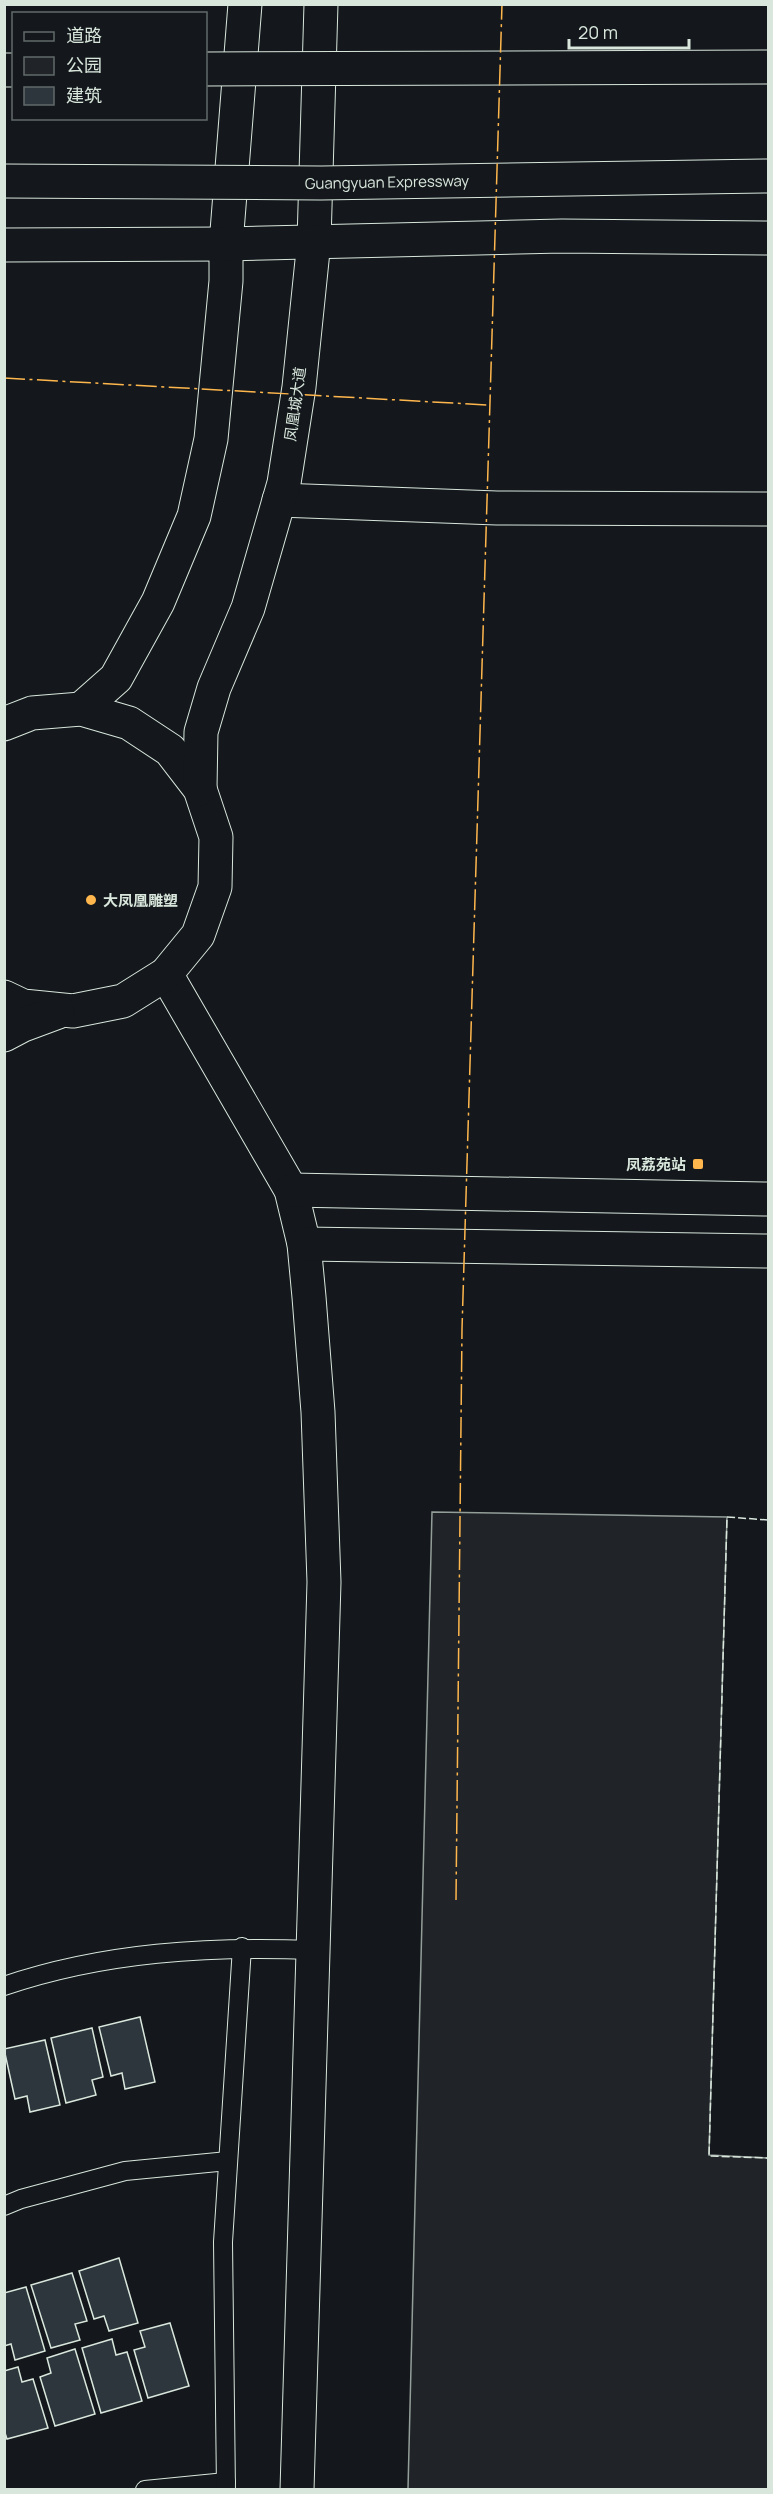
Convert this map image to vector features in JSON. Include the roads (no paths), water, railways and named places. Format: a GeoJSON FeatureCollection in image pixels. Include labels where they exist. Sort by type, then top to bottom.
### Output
{"type":"FeatureCollection","features":[{"type":"Feature","properties":{"kind":"main road"},"geometry":{"type":"LineString","coordinates":[[81,710],[116,678],[158,602],[194,516],[211,439],[226,281],[226,244],[245,4]]}},
{"type":"Feature","properties":{"kind":"main road","name":"凤凰城大道"},"geometry":{"type":"LineString","coordinates":[[200,789],[201,732],[214,688],[248,608],[284,483],[299,387],[314,241],[321,4]]}},
{"type":"Feature","properties":{"kind":"main road"},"geometry":{"type":"LineString","coordinates":[[207,69],[768,67]]}},
{"type":"Feature","properties":{"kind":"main road","name":"Guangyuan Expressway"},"geometry":{"type":"LineString","coordinates":[[4,181],[321,183],[768,176]]}},
{"type":"Feature","properties":{"kind":"main road"},"geometry":{"type":"LineString","coordinates":[[4,245],[226,244],[562,236],[768,237]]}},
{"type":"Feature","properties":{"kind":"main road"},"geometry":{"type":"LineString","coordinates":[[279,500],[497,508],[768,509]]}},
{"type":"Feature","properties":{"kind":"main road"},"geometry":{"type":"LineString","coordinates":[[4,724],[32,712],[81,710],[129,723],[170,750],[200,789],[216,837],[215,887],[198,935],[166,974],[123,1001],[73,1011],[22,1006],[4,997]]}},
{"type":"Feature","properties":{"kind":"main road"},"geometry":{"type":"LineString","coordinates":[[166,974],[291,1190],[304,1244],[318,1412],[324,1582],[297,2490]]}},
{"type":"Feature","properties":{"kind":"main road"},"geometry":{"type":"LineString","coordinates":[[4,1035],[63,1010]]}},
{"type":"Feature","properties":{"kind":"main road"},"geometry":{"type":"LineString","coordinates":[[291,1190],[768,1199]]}},
{"type":"Feature","properties":{"kind":"main road"},"geometry":{"type":"LineString","coordinates":[[304,1244],[768,1251]]}},
{"type":"Feature","properties":{"kind":"lane"},"geometry":{"type":"LineString","coordinates":[[4,1986],[39,1974],[140,1955],[243,1947],[313,1950]]}},
{"type":"Feature","properties":{"kind":"lane"},"geometry":{"type":"LineString","coordinates":[[145,2490],[226,2486],[223,2242],[243,1947]]}},
{"type":"Feature","properties":{"kind":"lane"},"geometry":{"type":"LineString","coordinates":[[4,2206],[21,2199],[125,2171],[228,2161]]}},
{"type":"Feature","properties":{"kind":"place","name":"大凤凰雕塑"},"geometry":{"type":"Point","coordinates":[91,900]}},
{"type":"Feature","properties":{"kind":"place","name":"凤荔苑站"},"geometry":{"type":"Point","coordinates":[698,1164]}}]}
